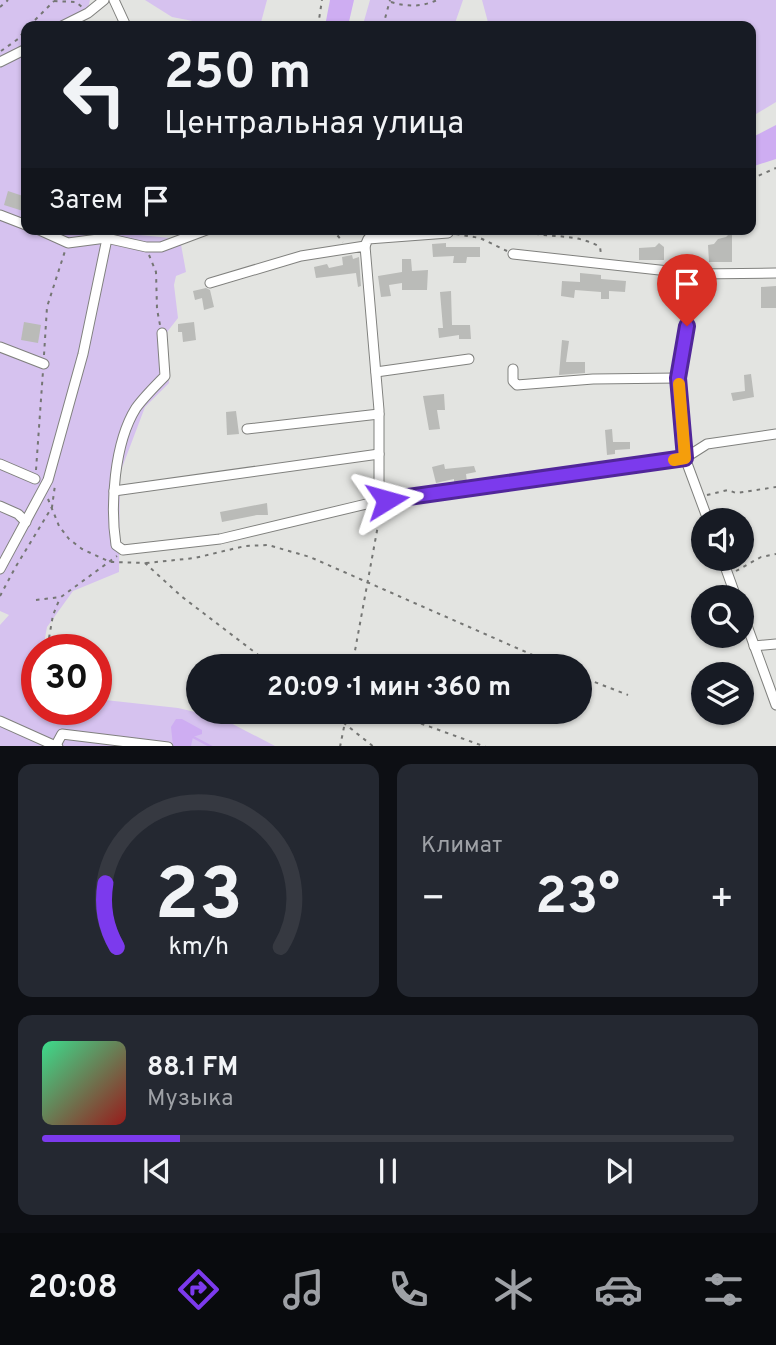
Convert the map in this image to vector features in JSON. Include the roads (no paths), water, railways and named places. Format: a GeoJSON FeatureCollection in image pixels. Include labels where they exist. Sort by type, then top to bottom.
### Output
{"type":"FeatureCollection","features":[{"type":"Feature","properties":{"kind":"street"},"geometry":{"type":"LineString","coordinates":[[72,21],[89,13],[104,0]]}},
{"type":"Feature","properties":{"kind":"street"},"geometry":{"type":"LineString","coordinates":[[114,0],[124,21]]}},
{"type":"Feature","properties":{"kind":"street"},"geometry":{"type":"LineString","coordinates":[[0,62],[21,52]]}},
{"type":"Feature","properties":{"kind":"street"},"geometry":{"type":"LineString","coordinates":[[0,215],[21,223]]}},
{"type":"Feature","properties":{"kind":"street"},"geometry":{"type":"LineString","coordinates":[[50,235],[68,243],[100,235]]}},
{"type":"Feature","properties":{"kind":"street"},"geometry":{"type":"LineString","coordinates":[[0,569],[44,491],[83,354],[108,235]]}},
{"type":"Feature","properties":{"kind":"street"},"geometry":{"type":"LineString","coordinates":[[113,235],[146,247],[161,247],[196,235]]}},
{"type":"Feature","properties":{"kind":"street"},"geometry":{"type":"LineString","coordinates":[[383,500],[365,246],[368,239],[421,235]]}},
{"type":"Feature","properties":{"kind":"street"},"geometry":{"type":"LineString","coordinates":[[210,283],[301,256],[365,246]]}},
{"type":"Feature","properties":{"kind":"street"},"geometry":{"type":"LineString","coordinates":[[513,254],[696,274],[776,273]]}},
{"type":"Feature","properties":{"kind":"street"},"geometry":{"type":"LineString","coordinates":[[696,274],[678,378],[685,458],[704,508]]}},
{"type":"Feature","properties":{"kind":"street"},"geometry":{"type":"LineString","coordinates":[[162,332],[165,376],[137,407],[130,420],[116,470],[111,511],[116,545],[123,550],[220,539],[383,500],[685,458],[707,444],[776,433]]}},
{"type":"Feature","properties":{"kind":"street"},"geometry":{"type":"LineString","coordinates":[[0,347],[44,364]]}},
{"type":"Feature","properties":{"kind":"street"},"geometry":{"type":"LineString","coordinates":[[376,372],[469,359]]}},
{"type":"Feature","properties":{"kind":"street"},"geometry":{"type":"LineString","coordinates":[[513,369],[513,381],[517,385],[593,379],[678,378]]}},
{"type":"Feature","properties":{"kind":"street"},"geometry":{"type":"LineString","coordinates":[[247,429],[379,414]]}},
{"type":"Feature","properties":{"kind":"street"},"geometry":{"type":"LineString","coordinates":[[114,491],[379,454]]}},
{"type":"Feature","properties":{"kind":"street"},"geometry":{"type":"LineString","coordinates":[[0,464],[35,479]]}},
{"type":"Feature","properties":{"kind":"street"},"geometry":{"type":"LineString","coordinates":[[0,506],[18,513],[26,522]]}},
{"type":"Feature","properties":{"kind":"street"},"geometry":{"type":"LineString","coordinates":[[776,644],[754,646],[776,705]]}},
{"type":"Feature","properties":{"kind":"street"},"geometry":{"type":"LineString","coordinates":[[0,721],[57,746],[62,734],[160,746]]}},
{"type":"Feature","properties":{"kind":"waterway"},"geometry":{"type":"LineString","coordinates":[[193,737],[210,746]]}}]}
